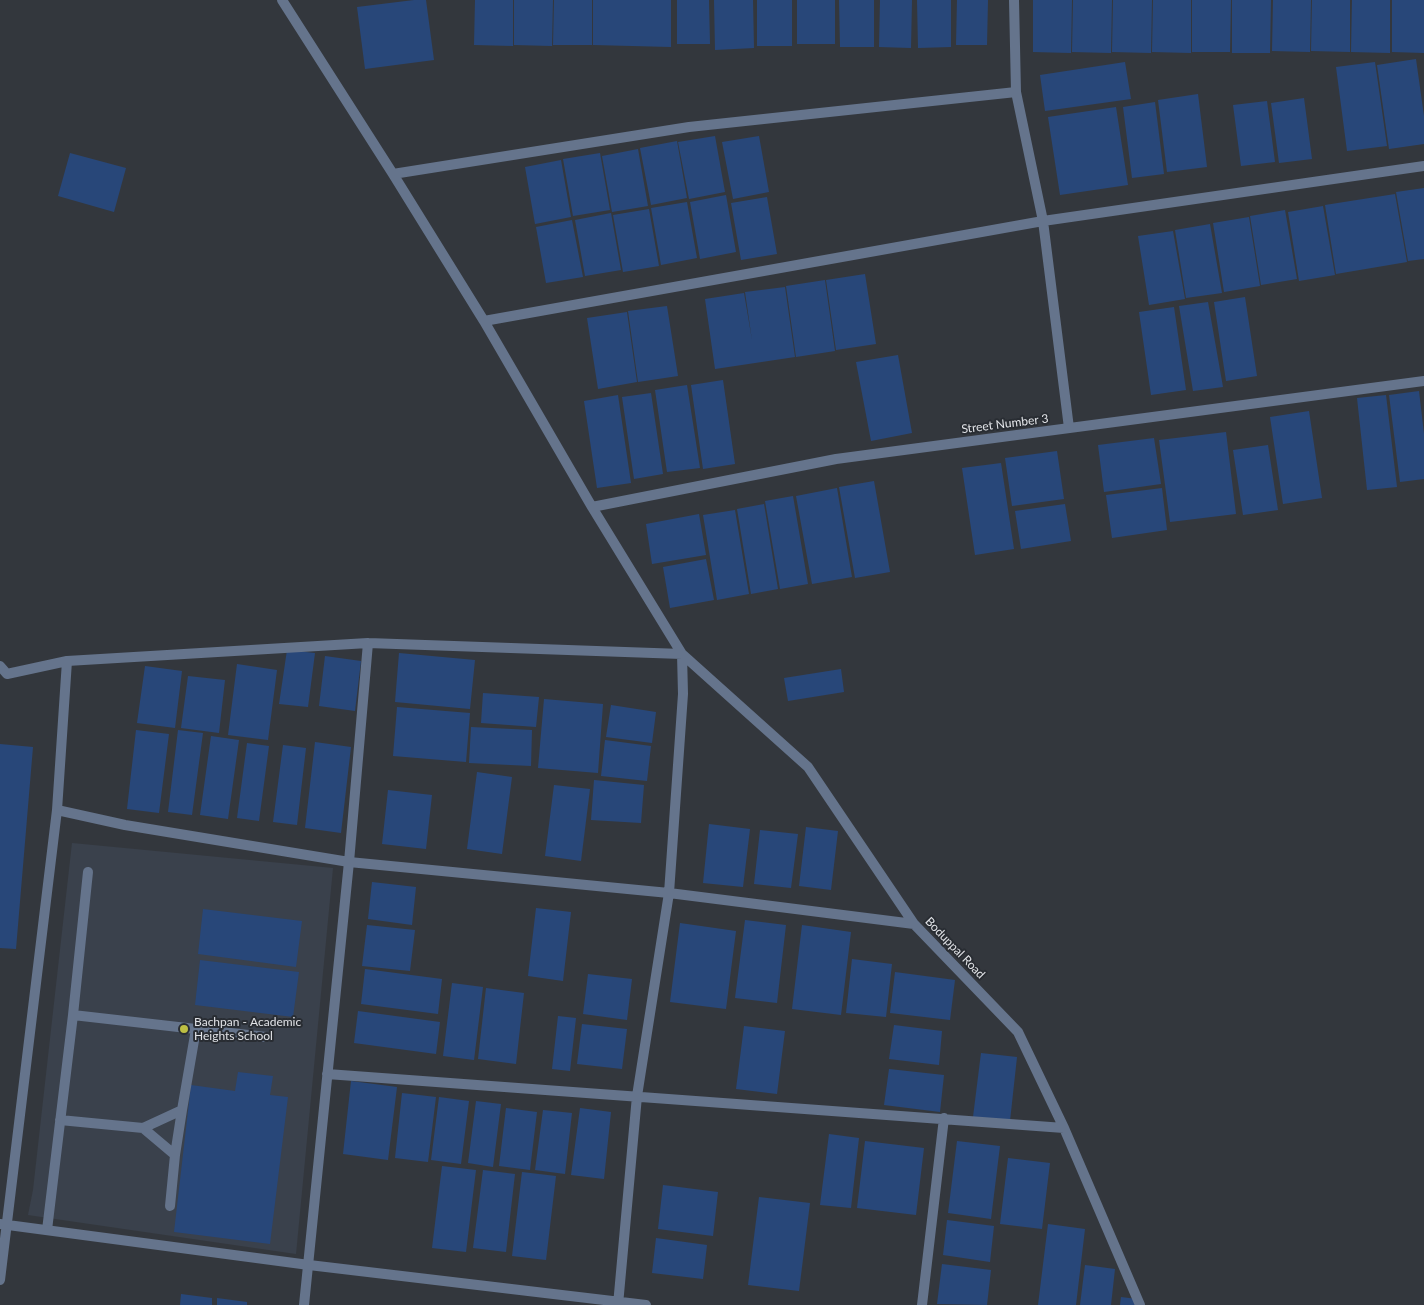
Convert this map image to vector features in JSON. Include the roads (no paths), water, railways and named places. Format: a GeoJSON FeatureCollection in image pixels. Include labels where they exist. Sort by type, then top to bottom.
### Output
{"type":"FeatureCollection","features":[{"type":"Feature","properties":{"kind":"street"},"geometry":{"type":"LineString","coordinates":[[282,0],[484,321],[592,507],[682,654],[683,694],[668,893],[637,1096],[618,1303]]}},
{"type":"Feature","properties":{"kind":"street"},"geometry":{"type":"LineString","coordinates":[[1014,0],[1016,92],[1043,221],[1069,428]]}},
{"type":"Feature","properties":{"kind":"street"},"geometry":{"type":"LineString","coordinates":[[393,174],[689,127],[1016,92]]}},
{"type":"Feature","properties":{"kind":"street"},"geometry":{"type":"LineString","coordinates":[[484,321],[1043,221],[1424,166]]}},
{"type":"Feature","properties":{"kind":"street","name":"Street Number 3"},"geometry":{"type":"LineString","coordinates":[[592,507],[836,459],[1424,381]]}},
{"type":"Feature","properties":{"kind":"street"},"geometry":{"type":"LineString","coordinates":[[0,666],[7,674],[67,662],[368,643],[682,654]]}},
{"type":"Feature","properties":{"kind":"street"},"geometry":{"type":"LineString","coordinates":[[304,1305],[349,862],[368,643]]}},
{"type":"Feature","properties":{"kind":"street","name":"Boduppal Road"},"geometry":{"type":"LineString","coordinates":[[682,654],[808,767],[914,924],[1018,1032],[1064,1128],[1140,1305]]}},
{"type":"Feature","properties":{"kind":"street"},"geometry":{"type":"LineString","coordinates":[[0,1280],[3,1225],[57,810],[67,662]]}},
{"type":"Feature","properties":{"kind":"street"},"geometry":{"type":"LineString","coordinates":[[57,810],[125,825],[349,862],[668,893],[914,924]]}},
{"type":"Feature","properties":{"kind":"street"},"geometry":{"type":"LineString","coordinates":[[47,1230],[88,872]]}},
{"type":"Feature","properties":{"kind":"street"},"geometry":{"type":"LineString","coordinates":[[73,1016],[266,1037]]}},
{"type":"Feature","properties":{"kind":"street"},"geometry":{"type":"LineString","coordinates":[[170,1206],[175,1155],[196,1029]]}},
{"type":"Feature","properties":{"kind":"street"},"geometry":{"type":"LineString","coordinates":[[327,1074],[1064,1128]]}},
{"type":"Feature","properties":{"kind":"street"},"geometry":{"type":"LineString","coordinates":[[60,1120],[142,1128],[182,1110]]}},
{"type":"Feature","properties":{"kind":"street"},"geometry":{"type":"LineString","coordinates":[[922,1305],[944,1118]]}},
{"type":"Feature","properties":{"kind":"street"},"geometry":{"type":"LineString","coordinates":[[142,1128],[175,1155]]}},
{"type":"Feature","properties":{"kind":"street"},"geometry":{"type":"LineString","coordinates":[[3,1225],[309,1265],[646,1305]]}},
{"type":"Feature","properties":{"kind":"place","name":"Bachpan - Academic Heights School"},"geometry":{"type":"Point","coordinates":[184,1029]}}]}
